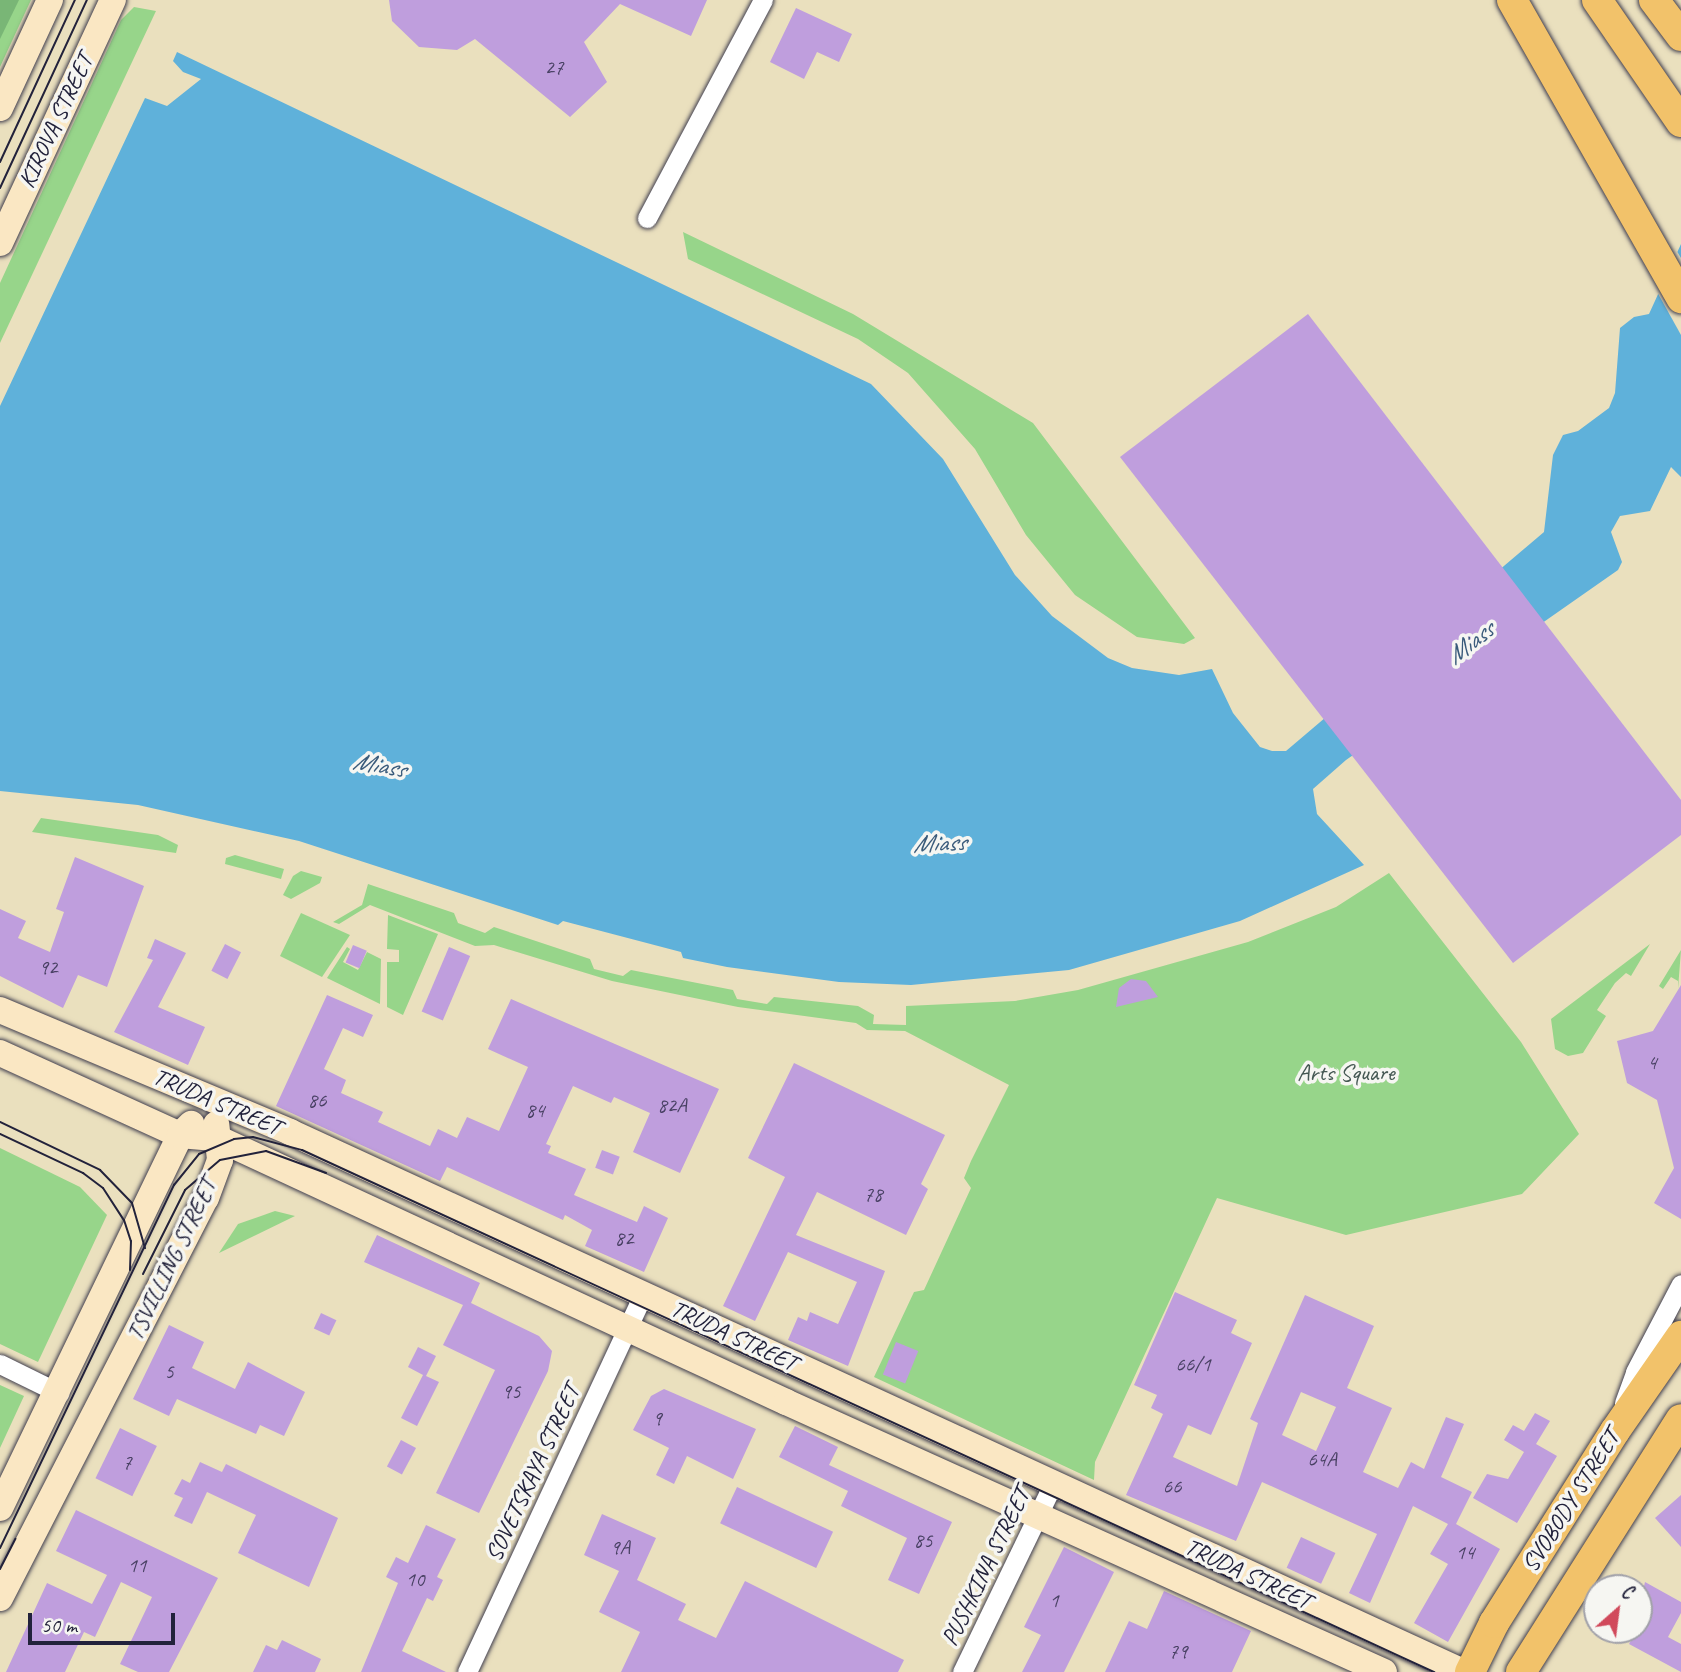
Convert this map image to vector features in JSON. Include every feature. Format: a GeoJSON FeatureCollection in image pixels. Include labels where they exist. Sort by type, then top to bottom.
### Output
{"type":"FeatureCollection","features":[{"type":"Feature","properties":{"kind":"main road"},"geometry":{"type":"LineString","coordinates":[[0,108],[50,0]]}},
{"type":"Feature","properties":{"kind":"main road","name":"KIROVA STREET"},"geometry":{"type":"LineString","coordinates":[[0,243],[113,0]]}},
{"type":"Feature","properties":{"kind":"main road"},"geometry":{"type":"LineString","coordinates":[[1512,0],[1681,298]]}},
{"type":"Feature","properties":{"kind":"main road"},"geometry":{"type":"LineString","coordinates":[[1597,0],[1681,122]]}},
{"type":"Feature","properties":{"kind":"main road"},"geometry":{"type":"LineString","coordinates":[[1654,0],[1681,36]]}},
{"type":"Feature","properties":{"kind":"main road","name":"TRUDA STREET"},"geometry":{"type":"LineString","coordinates":[[0,1010],[215,1102],[643,1294],[1463,1672]]}},
{"type":"Feature","properties":{"kind":"main road","name":"TRUDA STREET"},"geometry":{"type":"LineString","coordinates":[[0,1053],[180,1135],[217,1138],[1384,1672]]}},
{"type":"Feature","properties":{"kind":"main road","name":"TSVILLING STREET"},"geometry":{"type":"LineString","coordinates":[[0,1508],[59,1393],[180,1135],[215,1102]]}},
{"type":"Feature","properties":{"kind":"main road","name":"TSVILLING STREET"},"geometry":{"type":"LineString","coordinates":[[0,1598],[206,1198],[220,1160],[215,1102]]}},
{"type":"Feature","properties":{"kind":"main road","name":"SVOBODY STREET"},"geometry":{"type":"LineString","coordinates":[[1471,1672],[1494,1623],[1615,1431],[1681,1336]]}},
{"type":"Feature","properties":{"kind":"main road","name":"SVOBODY STREET"},"geometry":{"type":"LineString","coordinates":[[1521,1672],[1681,1419]]}},
{"type":"Feature","properties":{"kind":"street"},"geometry":{"type":"LineString","coordinates":[[647,218],[764,0]]}},
{"type":"Feature","properties":{"kind":"street"},"geometry":{"type":"LineString","coordinates":[[1615,1431],[1635,1372],[1681,1284]]}},
{"type":"Feature","properties":{"kind":"street","name":"SOVETSKAYA STREET"},"geometry":{"type":"LineString","coordinates":[[467,1672],[643,1294]]}},
{"type":"Feature","properties":{"kind":"street"},"geometry":{"type":"LineString","coordinates":[[0,1364],[59,1393]]}},
{"type":"Feature","properties":{"kind":"street","name":"PUSHKINA STREET"},"geometry":{"type":"LineString","coordinates":[[962,1672],[1053,1484]]}},
{"type":"Feature","properties":{"kind":"green space"},"geometry":{"type":"Polygon","coordinates":[[[0,0],[31,0],[0,67],[0,0]]]}},
{"type":"Feature","properties":{"kind":"green space"},"geometry":{"type":"Polygon","coordinates":[[[0,0],[19,0],[0,39],[0,0]]]}},
{"type":"Feature","properties":{"kind":"green space"},"geometry":{"type":"Polygon","coordinates":[[[134,7],[156,11],[0,343],[0,283],[121,20],[134,7]]]}},
{"type":"Feature","properties":{"kind":"green space"},"geometry":{"type":"Polygon","coordinates":[[[683,232],[853,314],[1033,423],[1195,638],[1184,644],[1137,637],[1075,595],[1026,535],[975,449],[908,373],[858,339],[688,259],[683,232]]]}},
{"type":"Feature","properties":{"kind":"green space"},"geometry":{"type":"Polygon","coordinates":[[[41,818],[158,835],[178,845],[176,853],[32,832],[41,818]]]}},
{"type":"Feature","properties":{"kind":"green space"},"geometry":{"type":"Polygon","coordinates":[[[235,855],[284,869],[281,879],[225,864],[226,858],[235,855]]]}},
{"type":"Feature","properties":{"kind":"green space"},"geometry":{"type":"Polygon","coordinates":[[[301,871],[322,877],[320,883],[291,899],[283,895],[293,876],[301,871]]]}},
{"type":"Feature","properties":{"kind":"green space","name":"Arts Square"},"geometry":{"type":"Polygon","coordinates":[[[1389,873],[1521,1042],[1579,1134],[1522,1194],[1346,1235],[1217,1198],[1095,1462],[1094,1480],[874,1377],[914,1292],[924,1290],[971,1188],[964,1178],[971,1161],[1009,1085],[905,1031],[867,1030],[856,1023],[738,1007],[612,981],[494,945],[475,946],[370,905],[339,924],[333,922],[362,905],[368,884],[454,913],[458,923],[485,933],[494,927],[590,959],[594,969],[623,976],[631,970],[733,990],[737,999],[767,1004],[774,997],[858,1006],[874,1015],[873,1024],[906,1025],[906,1006],[1015,1001],[1078,990],[1248,942],[1336,907],[1389,873]]]}},
{"type":"Feature","properties":{"kind":"green space"},"geometry":{"type":"Polygon","coordinates":[[[301,913],[350,935],[322,977],[280,956],[301,913]]]}},
{"type":"Feature","properties":{"kind":"green space"},"geometry":{"type":"Polygon","coordinates":[[[388,915],[438,934],[403,1015],[387,1007],[387,962],[399,962],[399,950],[387,949],[388,915]]]}},
{"type":"Feature","properties":{"kind":"green space"},"geometry":{"type":"Polygon","coordinates":[[[1650,944],[1631,976],[1626,973],[1615,983],[1597,1010],[1606,1016],[1583,1053],[1568,1056],[1555,1049],[1551,1019],[1650,944]]]}},
{"type":"Feature","properties":{"kind":"green space"},"geometry":{"type":"Polygon","coordinates":[[[347,947],[350,949],[343,962],[358,970],[367,952],[381,959],[380,1004],[327,978],[347,947]]]}},
{"type":"Feature","properties":{"kind":"green space"},"geometry":{"type":"Polygon","coordinates":[[[1681,950],[1678,989],[1678,981],[1671,977],[1663,989],[1659,986],[1681,950]]]}},
{"type":"Feature","properties":{"kind":"green space"},"geometry":{"type":"Polygon","coordinates":[[[0,1148],[80,1187],[107,1215],[38,1362],[0,1344],[0,1148]]]}},
{"type":"Feature","properties":{"kind":"green space"},"geometry":{"type":"Polygon","coordinates":[[[275,1211],[295,1216],[219,1253],[238,1224],[275,1211]]]}},
{"type":"Feature","properties":{"kind":"green space"},"geometry":{"type":"Polygon","coordinates":[[[0,1385],[24,1396],[0,1448],[0,1385]]]}},
{"type":"Feature","properties":{"kind":"water","name":"Miass"},"geometry":{"type":"Polygon","coordinates":[[[177,52],[871,384],[943,459],[1015,575],[1052,616],[1108,658],[1132,668],[1179,675],[1212,669],[1233,713],[1260,747],[1272,751],[1286,751],[1544,532],[1553,455],[1563,435],[1578,431],[1609,408],[1615,393],[1620,328],[1634,317],[1649,314],[1681,244],[1681,477],[1671,467],[1650,511],[1620,516],[1611,532],[1622,562],[1618,570],[1346,760],[1313,789],[1317,814],[1364,865],[1240,921],[1069,970],[911,985],[839,982],[727,967],[683,958],[681,952],[563,921],[558,925],[299,841],[138,805],[0,791],[0,406],[145,98],[167,106],[201,79],[183,72],[173,61],[177,52]]]}},
{"type":"Feature","properties":{"kind":"pier"},"geometry":{"type":"Polygon","coordinates":[[[1675,248],[1681,258],[1681,335],[1656,290],[1675,248]]]}},
{"type":"Feature","properties":{"kind":"building"},"geometry":{"type":"Polygon","coordinates":[[[389,0],[707,0],[691,36],[620,4],[584,42],[607,82],[570,117],[475,39],[457,50],[419,47],[392,21],[389,0]]]}},
{"type":"Feature","properties":{"kind":"building"},"geometry":{"type":"Polygon","coordinates":[[[796,8],[852,34],[839,62],[817,52],[804,79],[770,62],[796,8]]]}},
{"type":"Feature","properties":{"kind":"building"},"geometry":{"type":"Polygon","coordinates":[[[1308,314],[1681,800],[1681,835],[1513,963],[1120,457],[1308,314]]]}},
{"type":"Feature","properties":{"kind":"building"},"geometry":{"type":"Polygon","coordinates":[[[75,857],[144,886],[107,987],[78,975],[63,1008],[0,976],[0,909],[26,921],[18,938],[50,952],[64,912],[56,909],[75,857]]]}},
{"type":"Feature","properties":{"kind":"building"},"geometry":{"type":"Polygon","coordinates":[[[155,939],[186,953],[158,1007],[205,1027],[188,1065],[114,1032],[153,960],[147,958],[155,939]]]}},
{"type":"Feature","properties":{"kind":"building"},"geometry":{"type":"Polygon","coordinates":[[[225,944],[241,952],[227,979],[211,971],[225,944]]]}},
{"type":"Feature","properties":{"kind":"building"},"geometry":{"type":"Polygon","coordinates":[[[353,945],[367,951],[359,968],[346,962],[353,945]]]}},
{"type":"Feature","properties":{"kind":"building"},"geometry":{"type":"Polygon","coordinates":[[[449,947],[470,956],[443,1020],[422,1011],[449,947]]]}},
{"type":"Feature","properties":{"kind":"building"},"geometry":{"type":"Polygon","coordinates":[[[1131,979],[1146,981],[1158,997],[1116,1007],[1119,988],[1131,979]]]}},
{"type":"Feature","properties":{"kind":"building"},"geometry":{"type":"Polygon","coordinates":[[[1681,985],[1681,1219],[1654,1203],[1674,1168],[1657,1100],[1627,1083],[1617,1041],[1653,1031],[1681,985]]]}},
{"type":"Feature","properties":{"kind":"building"},"geometry":{"type":"Polygon","coordinates":[[[327,995],[373,1015],[363,1037],[343,1028],[324,1069],[346,1080],[341,1093],[383,1112],[378,1122],[430,1146],[438,1129],[457,1138],[467,1117],[499,1131],[528,1067],[488,1049],[511,999],[719,1089],[680,1173],[633,1152],[650,1113],[614,1097],[611,1103],[573,1086],[546,1144],[551,1146],[548,1153],[586,1169],[574,1195],[637,1222],[644,1206],[668,1218],[644,1272],[585,1246],[592,1230],[565,1215],[563,1220],[447,1167],[440,1181],[276,1106],[327,995]]]}},
{"type":"Feature","properties":{"kind":"building"},"geometry":{"type":"Polygon","coordinates":[[[794,1063],[945,1135],[921,1184],[928,1189],[906,1235],[817,1192],[796,1235],[885,1271],[848,1366],[788,1340],[798,1317],[807,1321],[810,1312],[838,1324],[857,1282],[788,1252],[755,1321],[723,1306],[785,1177],[748,1158],[794,1063]]]}},
{"type":"Feature","properties":{"kind":"building"},"geometry":{"type":"Polygon","coordinates":[[[602,1150],[620,1157],[613,1175],[595,1168],[602,1150]]]}},
{"type":"Feature","properties":{"kind":"building"},"geometry":{"type":"Polygon","coordinates":[[[377,1235],[480,1283],[471,1303],[539,1336],[552,1351],[548,1371],[479,1513],[436,1493],[495,1370],[443,1345],[463,1305],[364,1262],[377,1235]]]}},
{"type":"Feature","properties":{"kind":"building"},"geometry":{"type":"Polygon","coordinates":[[[1175,1292],[1237,1320],[1231,1333],[1252,1343],[1211,1435],[1188,1425],[1173,1457],[1237,1486],[1258,1423],[1250,1419],[1305,1295],[1374,1326],[1347,1388],[1392,1408],[1363,1472],[1398,1488],[1411,1462],[1424,1469],[1446,1417],[1464,1424],[1441,1477],[1472,1492],[1456,1524],[1500,1549],[1448,1642],[1414,1623],[1448,1564],[1430,1554],[1448,1524],[1413,1506],[1370,1603],[1349,1593],[1377,1534],[1262,1482],[1236,1541],[1126,1495],[1163,1414],[1151,1408],[1157,1395],[1134,1385],[1175,1292]],[[1301,1392],[1282,1435],[1316,1451],[1336,1407],[1301,1392]]]}},
{"type":"Feature","properties":{"kind":"building"},"geometry":{"type":"Polygon","coordinates":[[[321,1313],[336,1320],[329,1336],[314,1328],[321,1313]]]}},
{"type":"Feature","properties":{"kind":"building"},"geometry":{"type":"Polygon","coordinates":[[[169,1325],[204,1342],[192,1368],[235,1389],[248,1362],[305,1392],[284,1436],[260,1425],[256,1434],[177,1399],[169,1416],[133,1399],[169,1325]]]}},
{"type":"Feature","properties":{"kind":"building"},"geometry":{"type":"Polygon","coordinates":[[[896,1342],[918,1351],[905,1383],[883,1374],[896,1342]]]}},
{"type":"Feature","properties":{"kind":"building"},"geometry":{"type":"Polygon","coordinates":[[[418,1347],[436,1356],[426,1376],[439,1382],[417,1426],[401,1418],[423,1375],[408,1367],[418,1347]]]}},
{"type":"Feature","properties":{"kind":"building"},"geometry":{"type":"Polygon","coordinates":[[[664,1389],[756,1429],[733,1479],[687,1456],[674,1484],[656,1475],[669,1448],[633,1430],[651,1396],[664,1389]]]}},
{"type":"Feature","properties":{"kind":"building"},"geometry":{"type":"Polygon","coordinates":[[[1535,1413],[1550,1421],[1536,1444],[1557,1456],[1517,1523],[1473,1498],[1487,1474],[1508,1479],[1524,1452],[1504,1440],[1513,1425],[1524,1431],[1535,1413]]]}},
{"type":"Feature","properties":{"kind":"building"},"geometry":{"type":"Polygon","coordinates":[[[795,1426],[838,1447],[829,1465],[952,1522],[919,1594],[888,1580],[907,1538],[841,1506],[848,1491],[779,1457],[795,1426]]]}},
{"type":"Feature","properties":{"kind":"building"},"geometry":{"type":"Polygon","coordinates":[[[120,1428],[157,1446],[132,1496],[95,1478],[120,1428]]]}},
{"type":"Feature","properties":{"kind":"building"},"geometry":{"type":"Polygon","coordinates":[[[401,1440],[416,1448],[402,1474],[387,1466],[401,1440]]]}},
{"type":"Feature","properties":{"kind":"building"},"geometry":{"type":"Polygon","coordinates":[[[200,1462],[222,1472],[226,1464],[338,1518],[309,1587],[238,1553],[256,1515],[207,1492],[192,1524],[174,1516],[183,1498],[174,1494],[182,1479],[190,1483],[200,1462]]]}},
{"type":"Feature","properties":{"kind":"building"},"geometry":{"type":"Polygon","coordinates":[[[737,1487],[833,1532],[816,1568],[720,1523],[737,1487]]]}},
{"type":"Feature","properties":{"kind":"building"},"geometry":{"type":"Polygon","coordinates":[[[1681,1495],[1681,1547],[1655,1518],[1681,1495]]]}},
{"type":"Feature","properties":{"kind":"building"},"geometry":{"type":"Polygon","coordinates":[[[76,1510],[218,1578],[169,1672],[138,1672],[120,1664],[152,1597],[121,1582],[95,1637],[84,1632],[65,1672],[6,1672],[47,1583],[92,1604],[107,1575],[56,1551],[76,1510]]]}},
{"type":"Feature","properties":{"kind":"building"},"geometry":{"type":"Polygon","coordinates":[[[602,1514],[656,1538],[637,1580],[686,1604],[678,1620],[716,1638],[745,1581],[904,1660],[898,1672],[621,1672],[640,1632],[599,1612],[619,1571],[584,1555],[602,1514]]]}},
{"type":"Feature","properties":{"kind":"building"},"geometry":{"type":"Polygon","coordinates":[[[426,1525],[456,1539],[437,1577],[443,1580],[433,1601],[427,1598],[402,1651],[446,1672],[361,1672],[398,1583],[386,1577],[396,1557],[408,1563],[426,1525]]]}},
{"type":"Feature","properties":{"kind":"building"},"geometry":{"type":"Polygon","coordinates":[[[1301,1537],[1335,1553],[1321,1584],[1287,1568],[1301,1537]]]}},
{"type":"Feature","properties":{"kind":"building"},"geometry":{"type":"Polygon","coordinates":[[[1064,1547],[1114,1572],[1064,1672],[1022,1672],[1041,1635],[1024,1627],[1064,1547]]]}},
{"type":"Feature","properties":{"kind":"building"},"geometry":{"type":"Polygon","coordinates":[[[1653,1586],[1681,1602],[1681,1613],[1668,1637],[1681,1644],[1681,1672],[1629,1644],[1653,1644],[1653,1586]]]}},
{"type":"Feature","properties":{"kind":"building"},"geometry":{"type":"Polygon","coordinates":[[[1164,1591],[1251,1631],[1232,1672],[1105,1672],[1129,1621],[1147,1629],[1164,1591]]]}},
{"type":"Feature","properties":{"kind":"building"},"geometry":{"type":"Polygon","coordinates":[[[282,1640],[321,1659],[315,1672],[253,1672],[266,1645],[277,1650],[282,1640]]]}},
{"type":"Feature","properties":{"kind":"tram line"},"geometry":{"type":"LineString","coordinates":[[0,162],[75,0]]}},
{"type":"Feature","properties":{"kind":"tram line"},"geometry":{"type":"LineString","coordinates":[[0,188],[87,0]]}},
{"type":"Feature","properties":{"kind":"tram line"},"geometry":{"type":"LineString","coordinates":[[0,1122],[100,1170],[132,1203],[145,1248]]}},
{"type":"Feature","properties":{"kind":"tram line"},"geometry":{"type":"LineString","coordinates":[[0,1134],[83,1173],[103,1188],[124,1220],[131,1241],[130,1270]]}},
{"type":"Feature","properties":{"kind":"tram line"},"geometry":{"type":"LineString","coordinates":[[0,1548],[174,1185],[199,1154],[234,1139],[253,1137],[302,1150],[1434,1672]]}},
{"type":"Feature","properties":{"kind":"tram line"},"geometry":{"type":"LineString","coordinates":[[143,1274],[185,1190],[220,1160],[266,1151],[326,1173]]}},
{"type":"Feature","properties":{"kind":"tram line"},"geometry":{"type":"LineString","coordinates":[[0,1569],[15,1539]]}}]}
